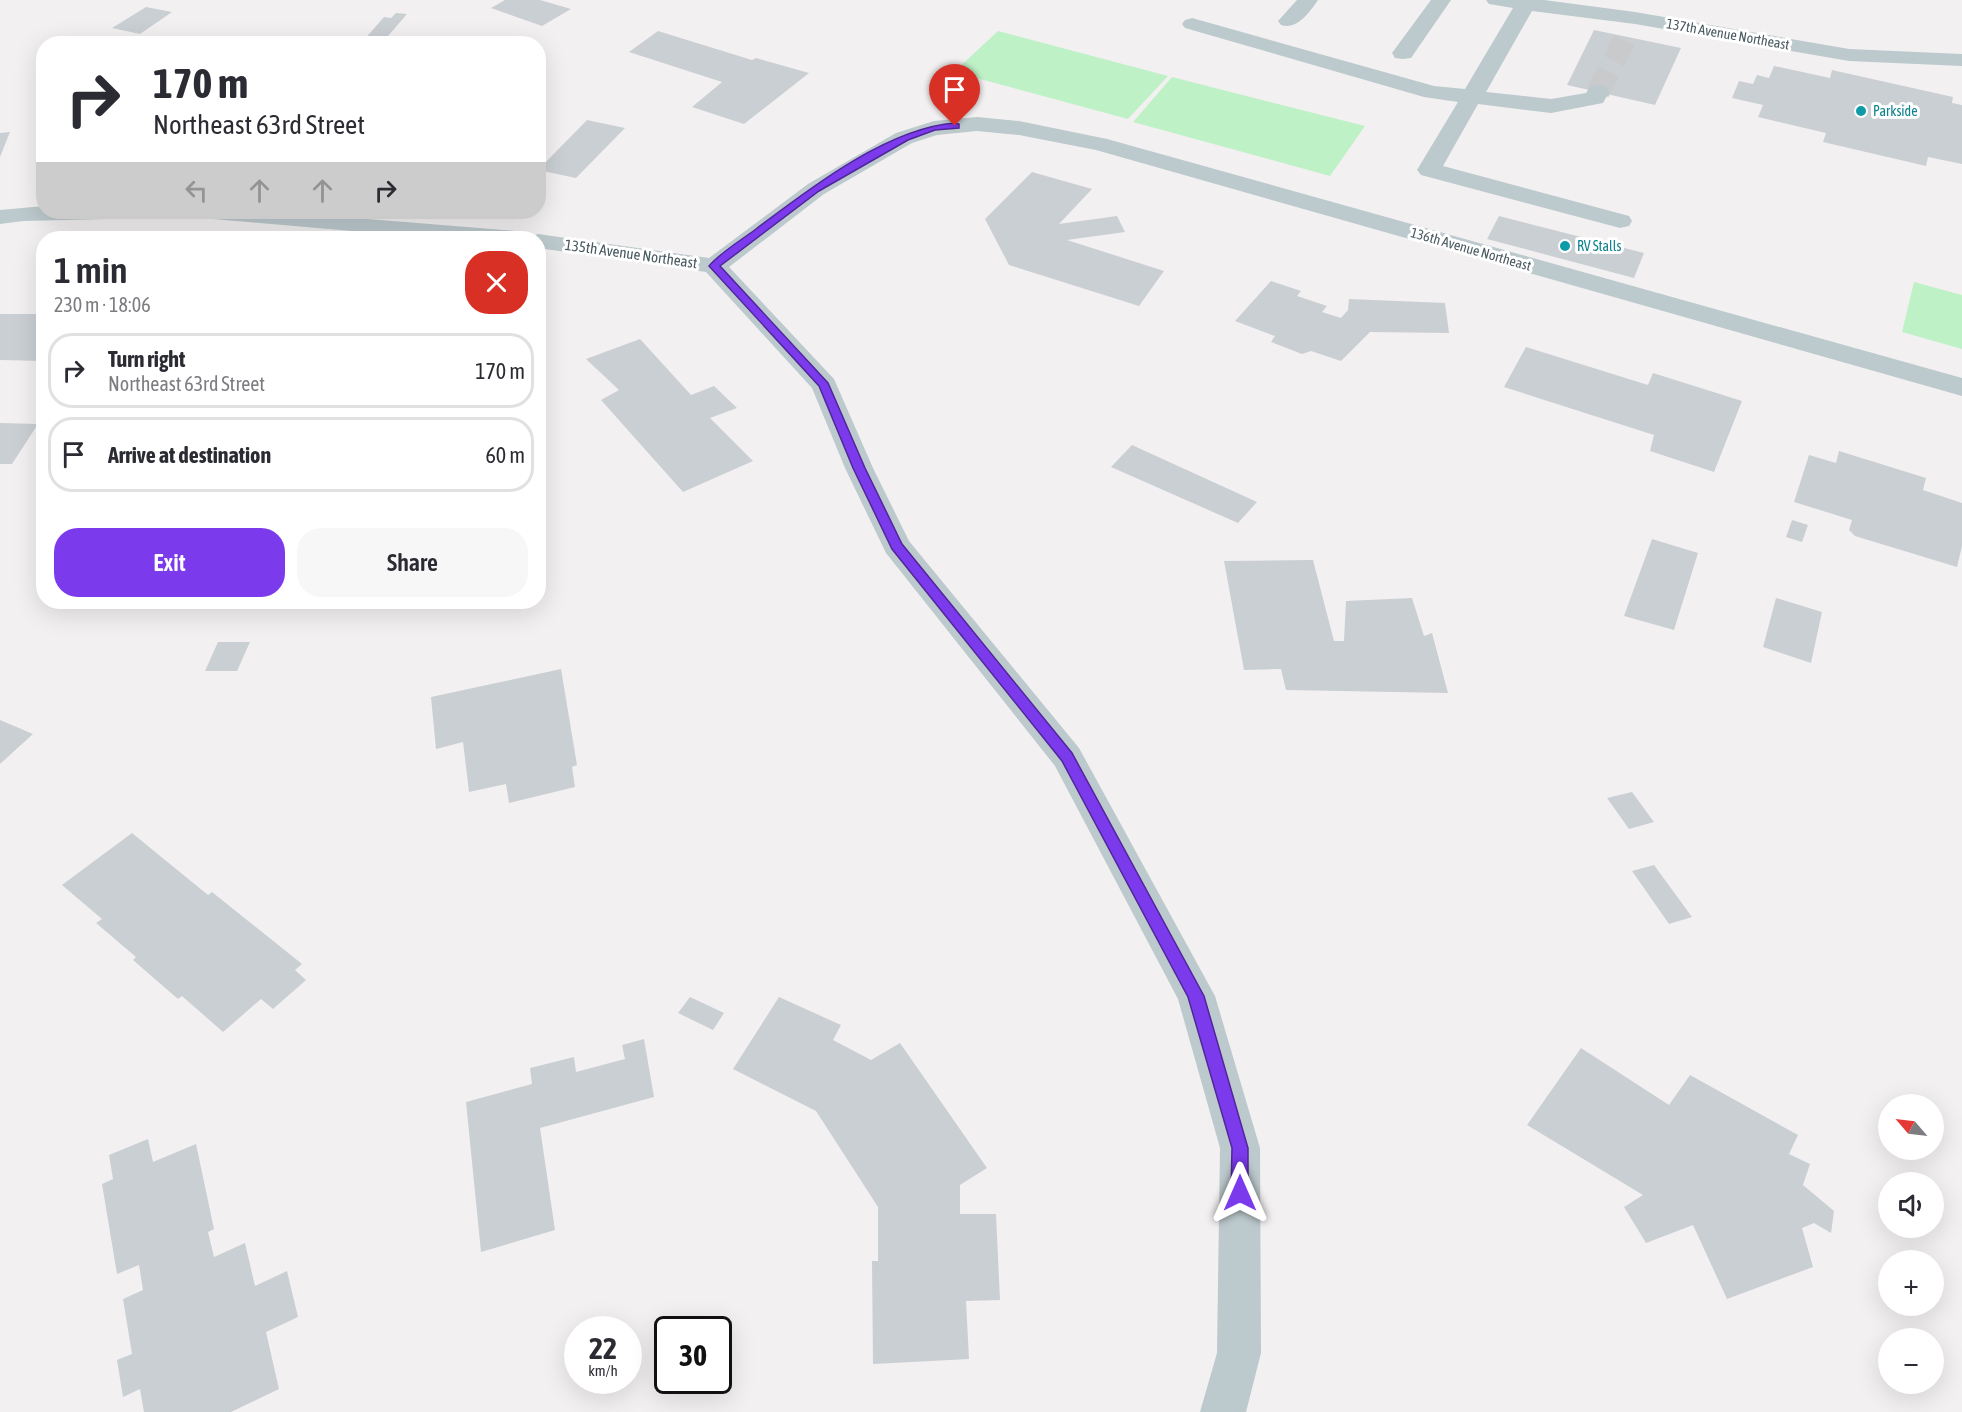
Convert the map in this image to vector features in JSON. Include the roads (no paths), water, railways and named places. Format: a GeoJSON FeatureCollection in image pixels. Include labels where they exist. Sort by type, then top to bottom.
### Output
{"type":"FeatureCollection","features":[{"type":"Feature","properties":{"kind":"street"},"geometry":{"type":"LineString","coordinates":[[1288,21],[1308,0]]}},
{"type":"Feature","properties":{"kind":"street"},"geometry":{"type":"LineString","coordinates":[[1403,53],[1441,0]]}},
{"type":"Feature","properties":{"kind":"street","name":"137th Avenue Northeast"},"geometry":{"type":"LineString","coordinates":[[1496,0],[1525,4],[1630,27],[1849,55],[1962,60]]}},
{"type":"Feature","properties":{"kind":"street"},"geometry":{"type":"LineString","coordinates":[[1525,4],[1469,97],[1429,170],[1620,221]]}},
{"type":"Feature","properties":{"kind":"street"},"geometry":{"type":"LineString","coordinates":[[1192,24],[1432,92],[1551,106],[1595,98],[1598,92]]}},
{"type":"Feature","properties":{"kind":"street","name":"136th Avenue Northeast"},"geometry":{"type":"LineString","coordinates":[[714,266],[816,189],[904,138],[934,128],[977,124],[1019,128],[1099,144],[1962,387]]}},
{"type":"Feature","properties":{"kind":"street"},"geometry":{"type":"LineString","coordinates":[[0,217],[36,214]]}},
{"type":"Feature","properties":{"kind":"street"},"geometry":{"type":"LineString","coordinates":[[284,219],[430,231]]}},
{"type":"Feature","properties":{"kind":"street","name":"135th Avenue Northeast"},"geometry":{"type":"LineString","coordinates":[[546,242],[714,266],[824,385],[859,468],[897,546],[1067,757],[1196,996],[1240,1148],[1239,1353],[1223,1412]]}},
{"type":"Feature","properties":{"kind":"tunnel"},"geometry":{"type":"LineString","coordinates":[[1598,92],[1626,37]]}},
{"type":"Feature","properties":{"kind":"place","name":"Parkside"},"geometry":{"type":"Point","coordinates":[1861,111]}},
{"type":"Feature","properties":{"kind":"place","name":"RV Stalls"},"geometry":{"type":"Point","coordinates":[1565,246]}}]}
